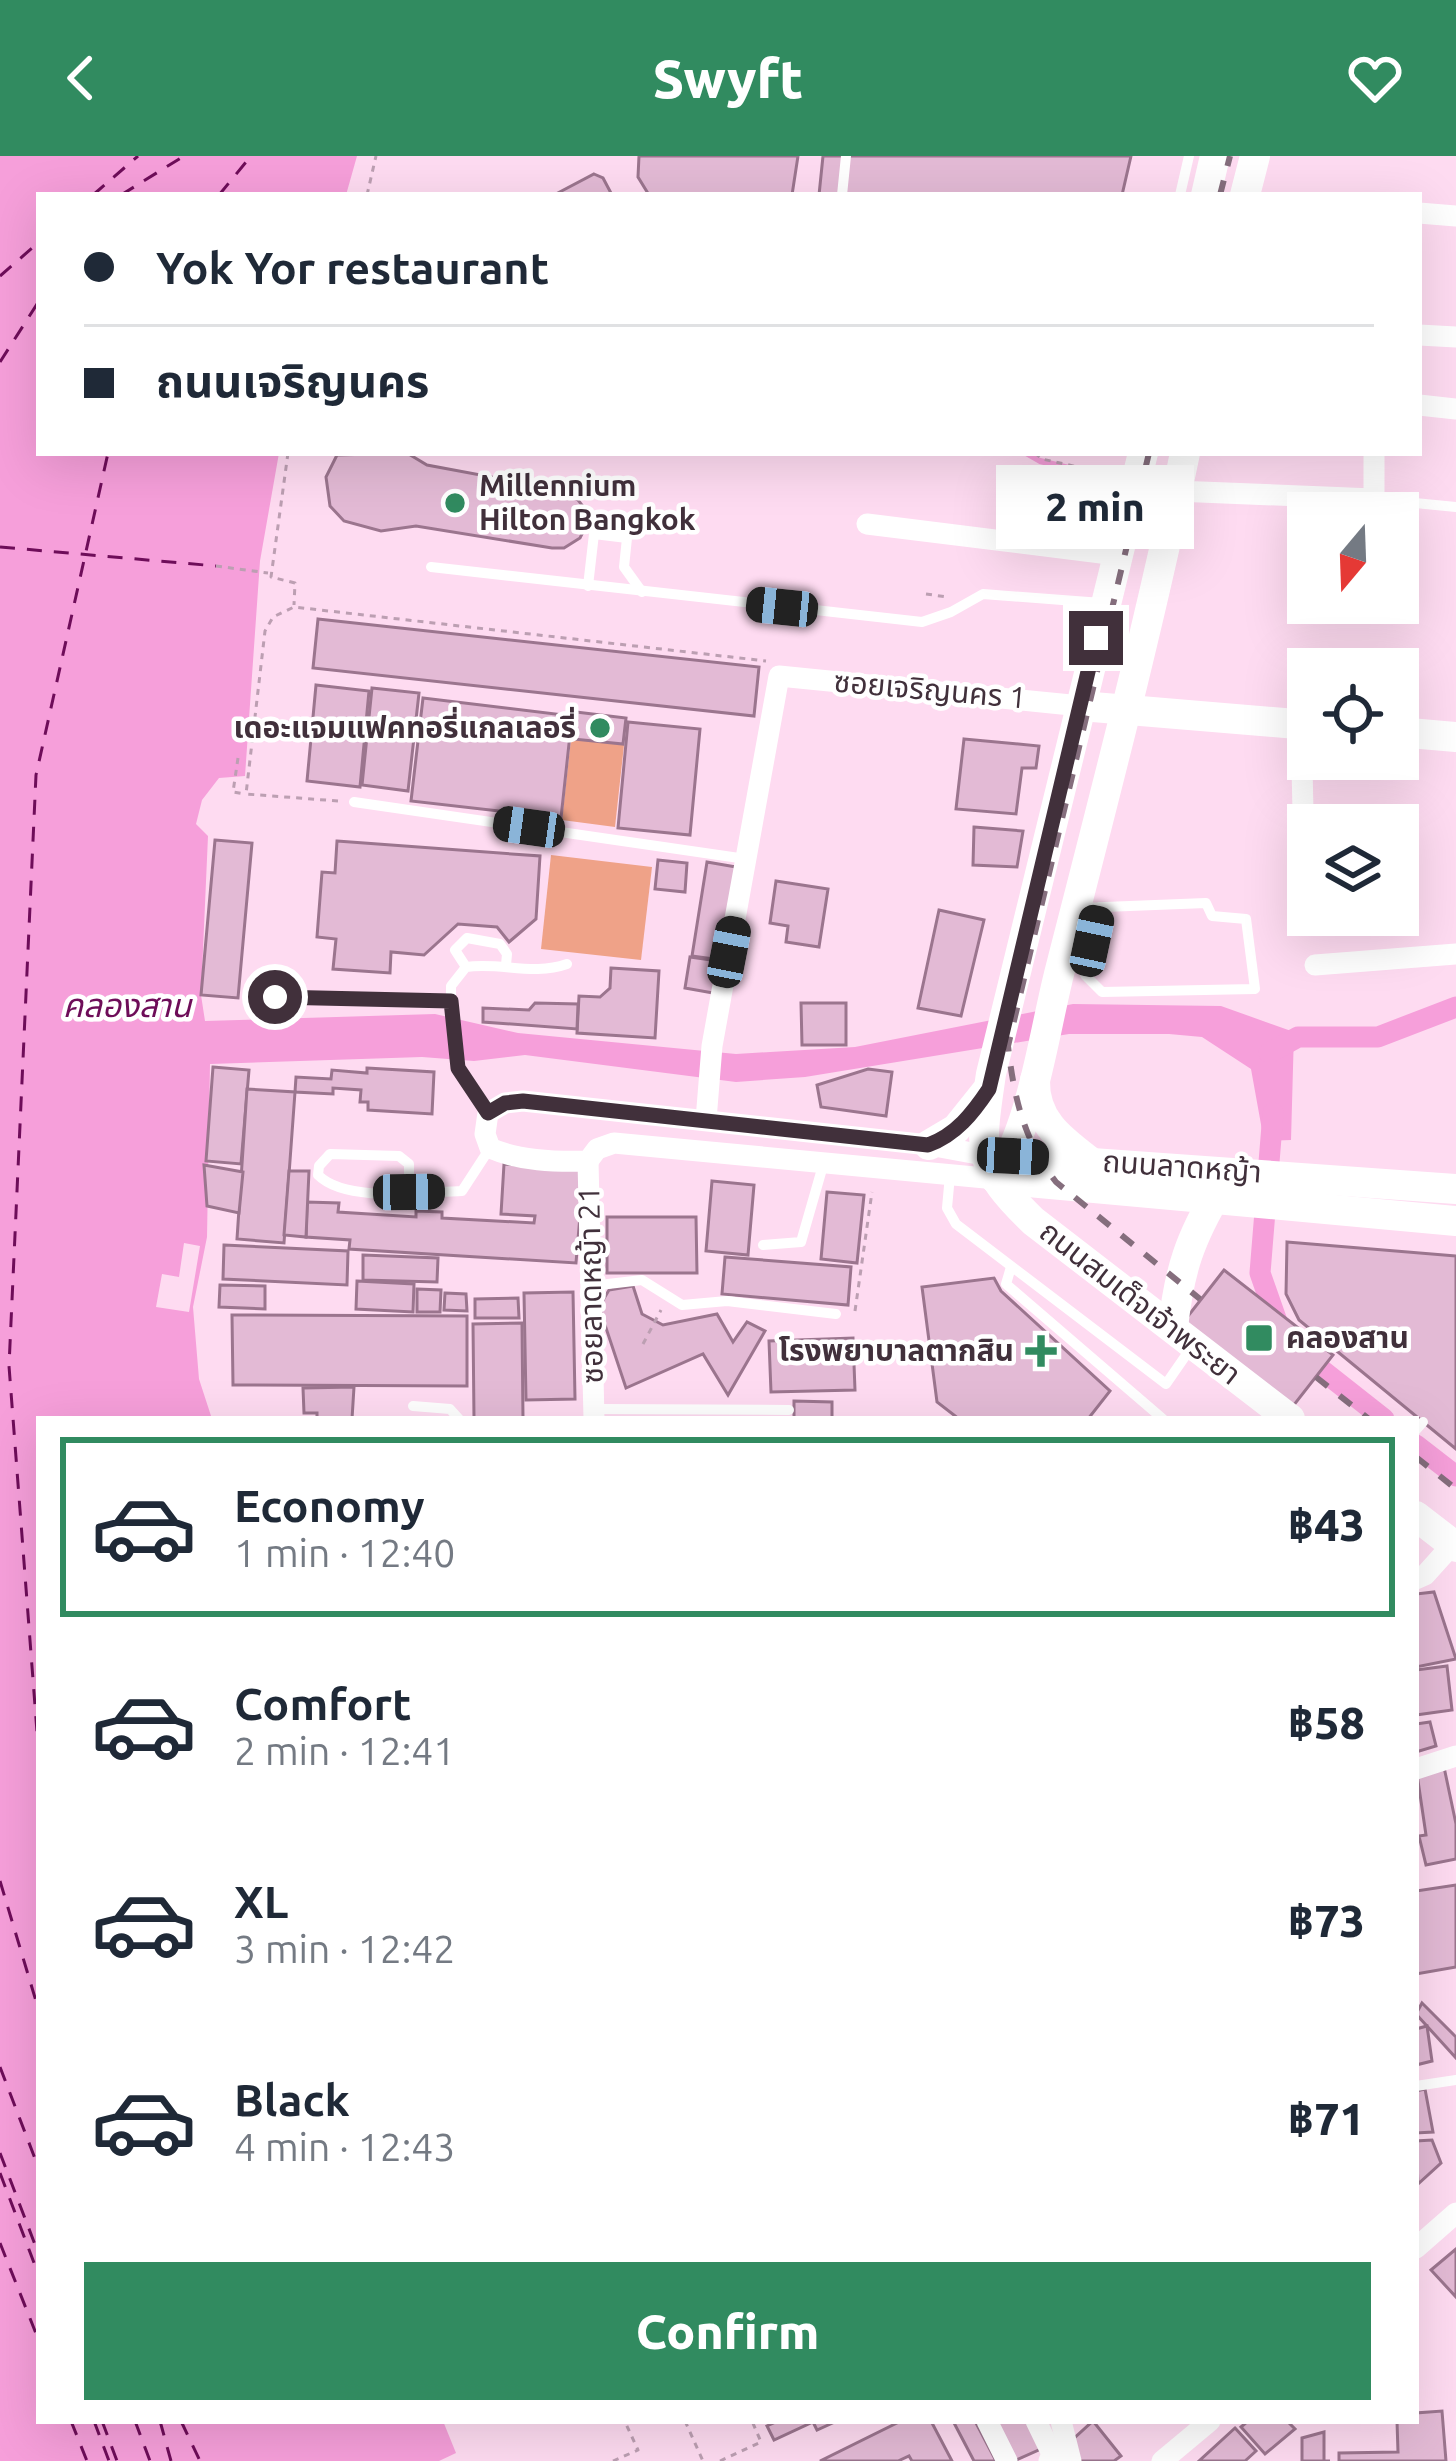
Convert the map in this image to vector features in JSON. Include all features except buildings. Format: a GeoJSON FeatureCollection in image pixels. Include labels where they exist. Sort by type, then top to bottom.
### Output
{"type":"FeatureCollection","features":[{"type":"Feature","properties":{"kind":"main road"},"geometry":{"type":"LineString","coordinates":[[1207,192],[1215,156]]}},
{"type":"Feature","properties":{"kind":"main road"},"geometry":{"type":"LineString","coordinates":[[1246,192],[1255,156]]}},
{"type":"Feature","properties":{"kind":"main road"},"geometry":{"type":"LineString","coordinates":[[997,1163],[1036,1068],[1054,994],[1088,907],[1126,712],[1185,456]]}},
{"type":"Feature","properties":{"kind":"main road"},"geometry":{"type":"LineString","coordinates":[[997,1163],[990,1081],[1135,466]]}},
{"type":"Feature","properties":{"kind":"main road"},"geometry":{"type":"LineString","coordinates":[[1081,706],[1287,724]]}},
{"type":"Feature","properties":{"kind":"main road"},"geometry":{"type":"LineString","coordinates":[[1419,733],[1456,736]]}},
{"type":"Feature","properties":{"kind":"main road"},"geometry":{"type":"LineString","coordinates":[[1036,1068],[1040,1114],[1088,1160]]}},
{"type":"Feature","properties":{"kind":"main road"},"geometry":{"type":"LineString","coordinates":[[928,1145],[956,1129],[990,1081]]}},
{"type":"Feature","properties":{"kind":"main road","name":"ถนนลาดหญ้า"},"geometry":{"type":"LineString","coordinates":[[997,1163],[1088,1160],[1456,1221]]}},
{"type":"Feature","properties":{"kind":"main road","name":"ถนนลาดหญ้า"},"geometry":{"type":"LineString","coordinates":[[997,1163],[1213,1199]]}},
{"type":"Feature","properties":{"kind":"main road","name":"ถนนสมเด็จเจ้าพระยา"},"geometry":{"type":"LineString","coordinates":[[997,1163],[1033,1221],[1286,1416]]}},
{"type":"Feature","properties":{"kind":"main road"},"geometry":{"type":"LineString","coordinates":[[1183,1336],[1181,1267],[1213,1199],[1259,1185]]}},
{"type":"Feature","properties":{"kind":"main road","name":"ถนนลาดหญ้า"},"geometry":{"type":"LineString","coordinates":[[1259,1185],[1456,1189]]}},
{"type":"Feature","properties":{"kind":"main road"},"geometry":{"type":"LineString","coordinates":[[1419,1518],[1454,1546]]}},
{"type":"Feature","properties":{"kind":"street"},"geometry":{"type":"LineString","coordinates":[[1422,213],[1456,216]]}},
{"type":"Feature","properties":{"kind":"street"},"geometry":{"type":"LineString","coordinates":[[1422,335],[1456,338]]}},
{"type":"Feature","properties":{"kind":"street"},"geometry":{"type":"LineString","coordinates":[[1422,405],[1456,409]]}},
{"type":"Feature","properties":{"kind":"street"},"geometry":{"type":"LineString","coordinates":[[1374,456],[1374,492]]}},
{"type":"Feature","properties":{"kind":"street"},"geometry":{"type":"LineString","coordinates":[[1176,491],[1287,496]]}},
{"type":"Feature","properties":{"kind":"street"},"geometry":{"type":"LineString","coordinates":[[867,524],[1117,556]]}},
{"type":"Feature","properties":{"kind":"street"},"geometry":{"type":"LineString","coordinates":[[706,1120],[712,1046],[779,676]]}},
{"type":"Feature","properties":{"kind":"street","name":"ซอยเจริญนคร 1"},"geometry":{"type":"LineString","coordinates":[[779,676],[1081,706]]}},
{"type":"Feature","properties":{"kind":"street"},"geometry":{"type":"LineString","coordinates":[[1315,965],[1456,954]]}},
{"type":"Feature","properties":{"kind":"street","name":"ถนนลาดหญ้า"},"geometry":{"type":"LineString","coordinates":[[488,1113],[505,1103],[523,1101],[928,1145],[997,1163]]}},
{"type":"Feature","properties":{"kind":"street"},"geometry":{"type":"LineString","coordinates":[[488,1113],[484,1134],[490,1148]]}},
{"type":"Feature","properties":{"kind":"street","name":"ถนนลาดหญ้า"},"geometry":{"type":"LineString","coordinates":[[490,1148],[507,1155],[588,1162],[597,1149],[614,1144],[950,1175],[997,1163]]}},
{"type":"Feature","properties":{"kind":"street","name":"ซอยลาดหญ้า 21"},"geometry":{"type":"LineString","coordinates":[[588,1162],[594,1414]]}},
{"type":"Feature","properties":{"kind":"street"},"geometry":{"type":"LineString","coordinates":[[1419,1578],[1454,1546]]}},
{"type":"Feature","properties":{"kind":"street"},"geometry":{"type":"LineString","coordinates":[[1419,1768],[1456,1756]]}},
{"type":"Feature","properties":{"kind":"street"},"geometry":{"type":"LineString","coordinates":[[1419,2245],[1456,2213]]}},
{"type":"Feature","properties":{"kind":"street"},"geometry":{"type":"LineString","coordinates":[[988,2424],[1007,2461]]}},
{"type":"Feature","properties":{"kind":"street"},"geometry":{"type":"LineString","coordinates":[[1037,2424],[1052,2454],[1049,2461]]}},
{"type":"Feature","properties":{"kind":"street"},"geometry":{"type":"LineString","coordinates":[[1062,2424],[1071,2461]]}},
{"type":"Feature","properties":{"kind":"street"},"geometry":{"type":"LineString","coordinates":[[1162,2461],[1206,2424]]}},
{"type":"Feature","properties":{"kind":"lane"},"geometry":{"type":"LineString","coordinates":[[1181,192],[1189,156]]}},
{"type":"Feature","properties":{"kind":"lane"},"geometry":{"type":"LineString","coordinates":[[842,192],[845,159]]}},
{"type":"Feature","properties":{"kind":"lane"},"geometry":{"type":"LineString","coordinates":[[1419,504],[1456,507]]}},
{"type":"Feature","properties":{"kind":"lane"},"geometry":{"type":"LineString","coordinates":[[588,586],[594,534],[627,538],[624,567],[642,592]]}},
{"type":"Feature","properties":{"kind":"lane"},"geometry":{"type":"LineString","coordinates":[[431,567],[922,622],[983,594],[1104,604]]}},
{"type":"Feature","properties":{"kind":"lane"},"geometry":{"type":"LineString","coordinates":[[354,802],[746,859]]}},
{"type":"Feature","properties":{"kind":"lane"},"geometry":{"type":"LineString","coordinates":[[1206,903],[1212,916],[1246,919],[1255,989],[1102,992],[1085,975],[1088,907],[1206,903]]}},
{"type":"Feature","properties":{"kind":"lane"},"geometry":{"type":"LineString","coordinates":[[466,967],[454,950],[467,938],[500,944],[507,955],[506,965]]}},
{"type":"Feature","properties":{"kind":"lane"},"geometry":{"type":"LineString","coordinates":[[466,967],[506,965],[545,972],[567,964]]}},
{"type":"Feature","properties":{"kind":"lane"},"geometry":{"type":"LineString","coordinates":[[466,967],[452,986],[458,1068],[488,1113]]}},
{"type":"Feature","properties":{"kind":"lane"},"geometry":{"type":"LineString","coordinates":[[275,997],[452,1004]]}},
{"type":"Feature","properties":{"kind":"lane"},"geometry":{"type":"LineString","coordinates":[[409,1192],[409,1164],[399,1156],[330,1154],[319,1166],[318,1175],[338,1190],[409,1192],[462,1191],[490,1148]]}},
{"type":"Feature","properties":{"kind":"lane"},"geometry":{"type":"LineString","coordinates":[[764,1245],[801,1242],[824,1162]]}},
{"type":"Feature","properties":{"kind":"lane"},"geometry":{"type":"LineString","coordinates":[[950,1175],[947,1208],[956,1224],[1166,1384],[1183,1336]]}},
{"type":"Feature","properties":{"kind":"lane"},"geometry":{"type":"LineString","coordinates":[[1011,1267],[1006,1284],[1160,1416]]}},
{"type":"Feature","properties":{"kind":"lane"},"geometry":{"type":"LineString","coordinates":[[590,1286],[642,1280],[682,1305],[727,1301],[836,1314]]}},
{"type":"Feature","properties":{"kind":"lane"},"geometry":{"type":"LineString","coordinates":[[413,1406],[450,1409],[456,1416]]}},
{"type":"Feature","properties":{"kind":"lane"},"geometry":{"type":"LineString","coordinates":[[594,1414],[789,1410]]}},
{"type":"Feature","properties":{"kind":"lane"},"geometry":{"type":"LineString","coordinates":[[1419,2086],[1456,2080]]}},
{"type":"Feature","properties":{"kind":"path"},"geometry":{"type":"LineString","coordinates":[[368,192],[376,156]]}},
{"type":"Feature","properties":{"kind":"path"},"geometry":{"type":"LineString","coordinates":[[288,456],[271,577],[295,583],[294,607]]}},
{"type":"Feature","properties":{"kind":"path"},"geometry":{"type":"LineString","coordinates":[[1038,456],[1135,466]]}},
{"type":"Feature","properties":{"kind":"path"},"geometry":{"type":"LineString","coordinates":[[217,566],[272,573]]}},
{"type":"Feature","properties":{"kind":"path"},"geometry":{"type":"LineString","coordinates":[[926,594],[939,595]]}},
{"type":"Feature","properties":{"kind":"path"},"geometry":{"type":"LineString","coordinates":[[246,794],[265,631],[273,617],[294,607],[766,661],[779,676]]}},
{"type":"Feature","properties":{"kind":"path"},"geometry":{"type":"LineString","coordinates":[[238,758],[233,792],[354,802]]}},
{"type":"Feature","properties":{"kind":"path"},"geometry":{"type":"LineString","coordinates":[[855,1311],[872,1192]]}},
{"type":"Feature","properties":{"kind":"path"},"geometry":{"type":"LineString","coordinates":[[643,1344],[656,1318]]}},
{"type":"Feature","properties":{"kind":"path"},"geometry":{"type":"LineString","coordinates":[[626,2424],[643,2461]]}},
{"type":"Feature","properties":{"kind":"path"},"geometry":{"type":"LineString","coordinates":[[686,2424],[703,2461]]}},
{"type":"Feature","properties":{"kind":"path"},"geometry":{"type":"LineString","coordinates":[[720,2461],[761,2442],[753,2424]]}},
{"type":"Feature","properties":{"kind":"path"},"geometry":{"type":"LineString","coordinates":[[613,2461],[638,2450]]}},
{"type":"Feature","properties":{"kind":"shaded area"},"geometry":{"type":"Polygon","coordinates":[[[571,739],[624,745],[615,827],[562,820],[571,739]]]}},
{"type":"Feature","properties":{"kind":"shaded area"},"geometry":{"type":"Polygon","coordinates":[[[551,855],[652,867],[641,960],[541,949],[551,855]]]}},
{"type":"Feature","properties":{"kind":"water"},"geometry":{"type":"Polygon","coordinates":[[[0,156],[357,156],[347,192],[36,192],[36,456],[278,456],[260,561],[245,776],[219,778],[202,800],[196,824],[208,836],[201,995],[205,1021],[435,1014],[518,1033],[736,1054],[855,1047],[1073,1004],[1221,1006],[1294,1032],[1291,1140],[1264,1141],[1251,1069],[1202,1037],[1169,1034],[1069,1034],[805,1077],[736,1082],[525,1055],[474,1061],[422,1057],[210,1064],[207,1237],[193,1307],[199,1379],[211,1416],[36,1416],[36,2424],[444,2424],[456,2453],[439,2461],[0,2461],[0,156]]]}},
{"type":"Feature","properties":{"kind":"pier"},"geometry":{"type":"Polygon","coordinates":[[[184,1243],[200,1246],[189,1312],[156,1307],[162,1274],[179,1277],[184,1243]]]}},
{"type":"Feature","properties":{"kind":"waterway"},"geometry":{"type":"LineString","coordinates":[[1031,456],[1114,479]]}},
{"type":"Feature","properties":{"kind":"waterway","name":"คลองสาน"},"geometry":{"type":"LineString","coordinates":[[1269,1053],[1298,1037],[1378,1037],[1456,1007]]}},
{"type":"Feature","properties":{"kind":"waterway"},"geometry":{"type":"LineString","coordinates":[[1273,1113],[1260,1273],[1280,1330]]}},
{"type":"Feature","properties":{"kind":"waterway"},"geometry":{"type":"LineString","coordinates":[[1299,1352],[1380,1416]]}},
{"type":"Feature","properties":{"kind":"waterway"},"geometry":{"type":"LineString","coordinates":[[1419,1447],[1456,1476]]}},
{"type":"Feature","properties":{"kind":"ferry route"},"geometry":{"type":"LineString","coordinates":[[96,192],[138,156]]}},
{"type":"Feature","properties":{"kind":"ferry route"},"geometry":{"type":"LineString","coordinates":[[126,192],[184,156]]}},
{"type":"Feature","properties":{"kind":"ferry route"},"geometry":{"type":"LineString","coordinates":[[221,192],[251,156]]}},
{"type":"Feature","properties":{"kind":"ferry route"},"geometry":{"type":"LineString","coordinates":[[0,276],[36,245]]}},
{"type":"Feature","properties":{"kind":"ferry route"},"geometry":{"type":"LineString","coordinates":[[0,362],[36,306]]}},
{"type":"Feature","properties":{"kind":"ferry route"},"geometry":{"type":"LineString","coordinates":[[36,1719],[9,1366],[36,775],[107,456]]}},
{"type":"Feature","properties":{"kind":"ferry route"},"geometry":{"type":"LineString","coordinates":[[0,547],[216,566]]}},
{"type":"Feature","properties":{"kind":"ferry route"},"geometry":{"type":"LineString","coordinates":[[0,1881],[36,2001]]}},
{"type":"Feature","properties":{"kind":"ferry route"},"geometry":{"type":"LineString","coordinates":[[0,2067],[36,2161]]}},
{"type":"Feature","properties":{"kind":"ferry route"},"geometry":{"type":"LineString","coordinates":[[0,2153],[36,2247]]}},
{"type":"Feature","properties":{"kind":"ferry route"},"geometry":{"type":"LineString","coordinates":[[0,2173],[36,2268]]}},
{"type":"Feature","properties":{"kind":"ferry route"},"geometry":{"type":"LineString","coordinates":[[0,2243],[36,2333]]}},
{"type":"Feature","properties":{"kind":"ferry route"},"geometry":{"type":"LineString","coordinates":[[72,2424],[87,2461]]}},
{"type":"Feature","properties":{"kind":"ferry route"},"geometry":{"type":"LineString","coordinates":[[95,2424],[109,2461]]}},
{"type":"Feature","properties":{"kind":"ferry route"},"geometry":{"type":"LineString","coordinates":[[103,2424],[117,2461]]}},
{"type":"Feature","properties":{"kind":"ferry route"},"geometry":{"type":"LineString","coordinates":[[136,2424],[150,2461]]}},
{"type":"Feature","properties":{"kind":"ferry route"},"geometry":{"type":"LineString","coordinates":[[161,2424],[171,2461]]}},
{"type":"Feature","properties":{"kind":"ferry route"},"geometry":{"type":"LineString","coordinates":[[182,2424],[200,2461]]}},
{"type":"Feature","properties":{"kind":"railway"},"geometry":{"type":"LineString","coordinates":[[1221,192],[1230,156]]}},
{"type":"Feature","properties":{"kind":"railway"},"geometry":{"type":"LineString","coordinates":[[1148,456],[1008,1046],[1022,1118],[1056,1182],[1200,1299]]}},
{"type":"Feature","properties":{"kind":"railway"},"geometry":{"type":"LineString","coordinates":[[1316,1377],[1365,1416]]}},
{"type":"Feature","properties":{"kind":"railway"},"geometry":{"type":"LineString","coordinates":[[1419,1459],[1456,1489]]}},
{"type":"Feature","properties":{"kind":"place","name":"Millennium Hilton Bangkok"},"geometry":{"type":"Point","coordinates":[455,503]}},
{"type":"Feature","properties":{"kind":"place","name":"เดอะแจมแฟคทอรี่แกลเลอรี่"},"geometry":{"type":"Point","coordinates":[600,728]}},
{"type":"Feature","properties":{"kind":"place","name":"คลองสาน"},"geometry":{"type":"Point","coordinates":[1259,1338]}},
{"type":"Feature","properties":{"kind":"place","name":"โรงพยาบาลตากสิน"},"geometry":{"type":"Point","coordinates":[1041,1351]}},
{"type":"Feature","properties":{"kind":"route"},"geometry":{"type":"LineString","coordinates":[[275,997],[451,1001],[458,1068],[488,1113],[505,1103],[523,1101],[928,1145],[944,1139],[989,1089],[1096,638]]}}]}
